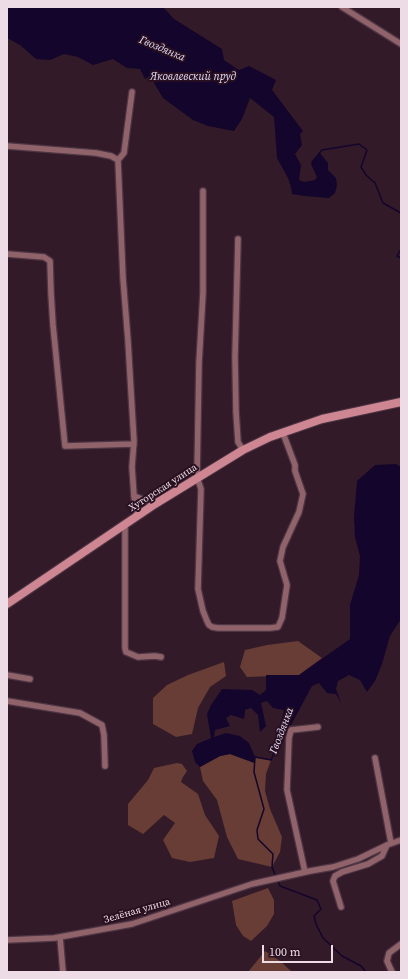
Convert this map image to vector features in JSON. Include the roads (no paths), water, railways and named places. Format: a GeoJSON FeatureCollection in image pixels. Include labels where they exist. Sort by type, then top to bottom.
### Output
{"type":"FeatureCollection","features":[{"type":"Feature","properties":{"kind":"main road","name":"Хуторская улица"},"geometry":{"type":"LineString","coordinates":[[7,604],[155,504],[243,450],[270,437],[322,419],[401,402]]}},
{"type":"Feature","properties":{"kind":"street"},"geometry":{"type":"LineString","coordinates":[[342,7],[401,44]]}},
{"type":"Feature","properties":{"kind":"street"},"geometry":{"type":"LineString","coordinates":[[132,92],[124,153],[118,160],[122,278],[128,341],[134,444],[132,467],[137,517]]}},
{"type":"Feature","properties":{"kind":"street"},"geometry":{"type":"LineString","coordinates":[[7,146],[96,153],[111,156],[118,160]]}},
{"type":"Feature","properties":{"kind":"street"},"geometry":{"type":"LineString","coordinates":[[203,191],[203,293],[199,363],[197,477],[201,490],[198,590],[209,625],[218,628],[278,627],[282,618],[287,585],[280,561],[283,547],[299,512],[303,494],[295,465],[283,433]]}},
{"type":"Feature","properties":{"kind":"street"},"geometry":{"type":"LineString","coordinates":[[238,239],[235,357],[236,412],[238,442],[243,450]]}},
{"type":"Feature","properties":{"kind":"street"},"geometry":{"type":"LineString","coordinates":[[7,254],[44,258],[50,261],[50,293],[65,446],[134,444]]}},
{"type":"Feature","properties":{"kind":"street"},"geometry":{"type":"LineString","coordinates":[[134,496],[155,504]]}},
{"type":"Feature","properties":{"kind":"street"},"geometry":{"type":"LineString","coordinates":[[125,525],[126,652],[138,657],[161,657]]}},
{"type":"Feature","properties":{"kind":"street"},"geometry":{"type":"LineString","coordinates":[[7,675],[30,679]]}},
{"type":"Feature","properties":{"kind":"street"},"geometry":{"type":"LineString","coordinates":[[7,702],[80,713],[102,725],[104,735],[105,766]]}},
{"type":"Feature","properties":{"kind":"street"},"geometry":{"type":"LineString","coordinates":[[305,872],[287,790],[289,738],[291,730],[318,727]]}},
{"type":"Feature","properties":{"kind":"street"},"geometry":{"type":"LineString","coordinates":[[341,907],[332,881],[335,876],[342,872],[368,864],[382,856],[389,844],[375,758]]}},
{"type":"Feature","properties":{"kind":"street","name":"Зелёная улица"},"geometry":{"type":"LineString","coordinates":[[7,940],[60,937],[132,924],[269,880],[333,867],[358,860],[389,844],[401,840]]}},
{"type":"Feature","properties":{"kind":"street"},"geometry":{"type":"LineString","coordinates":[[60,937],[63,972]]}},
{"type":"Feature","properties":{"kind":"street"},"geometry":{"type":"LineString","coordinates":[[392,972],[387,961],[389,953],[401,944]]}},
{"type":"Feature","properties":{"kind":"water","name":"Яковлевский пруд"},"geometry":{"type":"Polygon","coordinates":[[[7,7],[163,7],[174,19],[222,49],[224,60],[239,70],[249,66],[276,80],[272,90],[303,131],[300,134],[302,145],[295,154],[301,165],[299,180],[304,182],[315,180],[317,177],[311,164],[320,153],[328,163],[328,170],[336,178],[337,185],[335,193],[329,198],[292,194],[288,178],[277,158],[274,117],[250,98],[242,119],[234,131],[208,126],[193,120],[163,98],[154,83],[158,71],[145,79],[140,69],[127,68],[113,59],[93,65],[78,57],[64,54],[50,60],[36,59],[20,45],[7,38],[7,7]]]}},
{"type":"Feature","properties":{"kind":"water"},"geometry":{"type":"Polygon","coordinates":[[[396,464],[401,467],[401,619],[390,636],[382,664],[375,681],[367,692],[360,680],[349,675],[338,681],[336,689],[341,703],[336,694],[327,693],[319,683],[312,686],[291,725],[280,726],[284,710],[273,708],[267,701],[261,703],[266,726],[260,732],[258,715],[251,708],[245,710],[244,719],[231,715],[226,718],[230,726],[215,730],[214,737],[226,733],[240,736],[249,743],[255,757],[255,763],[230,754],[220,756],[200,767],[195,762],[192,751],[197,744],[211,738],[207,714],[211,705],[222,689],[252,690],[260,695],[266,690],[266,675],[299,675],[350,639],[350,605],[359,575],[360,556],[355,537],[354,517],[357,481],[375,465],[396,464]]]}},
{"type":"Feature","properties":{"kind":"waterway","name":"Гвоздянка"},"geometry":{"type":"LineString","coordinates":[[313,164],[312,162],[322,150],[359,144],[367,150],[361,167],[366,175],[375,183],[383,203],[401,213]]}},
{"type":"Feature","properties":{"kind":"waterway","name":"Гвоздянка"},"geometry":{"type":"LineString","coordinates":[[401,249],[397,256],[401,258]]}},
{"type":"Feature","properties":{"kind":"waterway","name":"Гвоздянка"},"geometry":{"type":"LineString","coordinates":[[276,877],[272,867],[273,854],[258,839],[257,830],[264,809],[254,772],[255,757],[271,760],[287,724]]}},
{"type":"Feature","properties":{"kind":"waterway","name":"Гвоздянка"},"geometry":{"type":"LineString","coordinates":[[278,881],[280,886],[317,900],[321,909],[314,916],[323,938],[342,956],[361,966],[366,972]]}}]}
